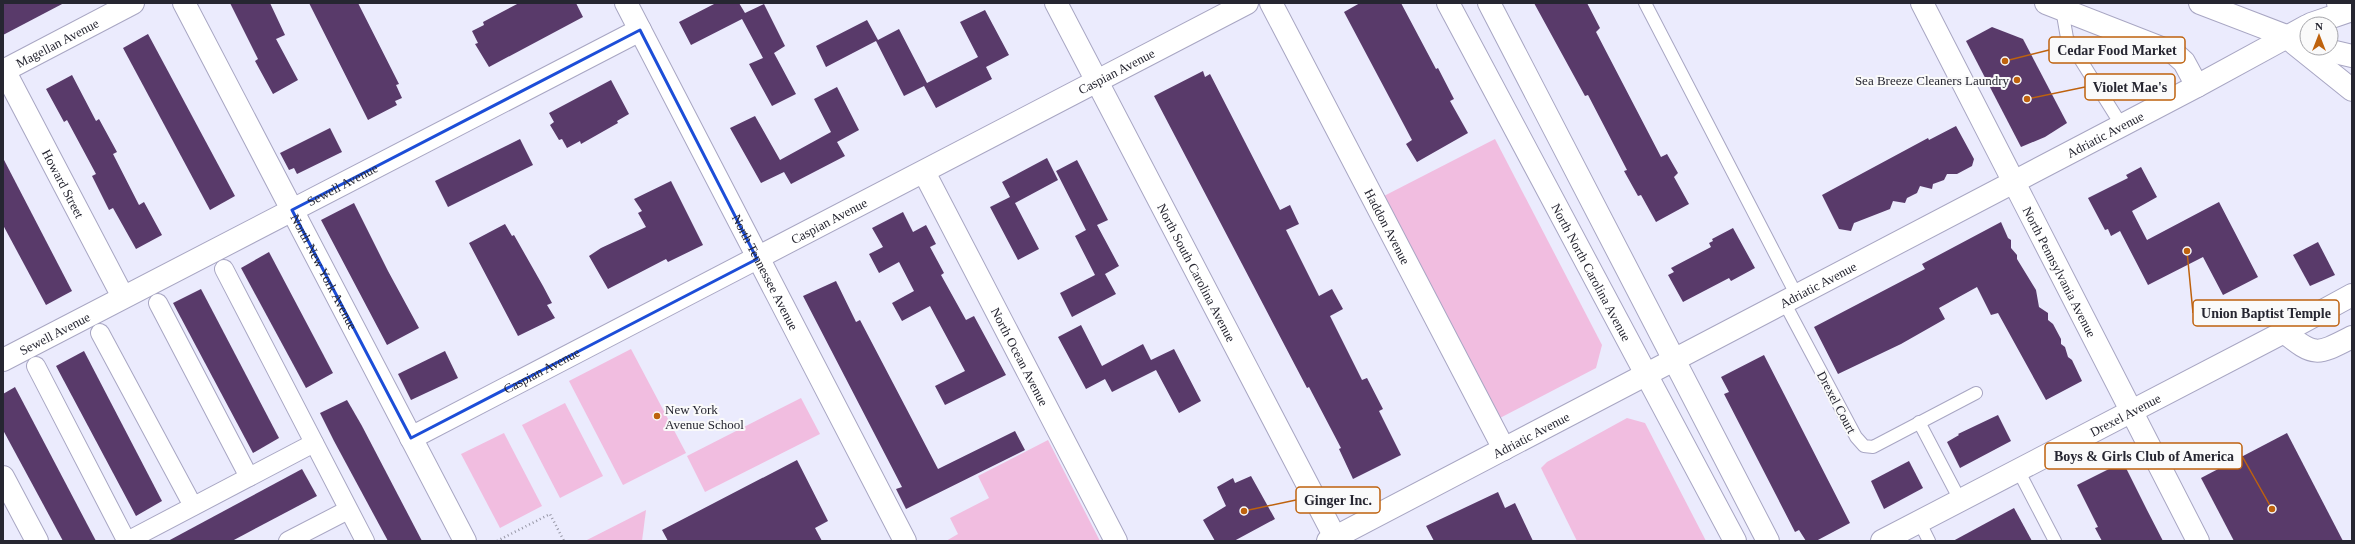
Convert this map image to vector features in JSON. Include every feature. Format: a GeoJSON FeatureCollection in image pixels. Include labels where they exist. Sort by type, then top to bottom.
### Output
{"type":"FeatureCollection","features":[{"type":"Feature","properties":{"kind":"main road","name":"Magellan Avenue"},"geometry":{"type":"LineString","coordinates":[[3,70],[133,3]]}},
{"type":"Feature","properties":{"kind":"main road","name":"North New York Avenue"},"geometry":{"type":"LineString","coordinates":[[184,3],[464,541]]}},
{"type":"Feature","properties":{"kind":"main road","name":"North Tennessee Avenue"},"geometry":{"type":"LineString","coordinates":[[626,3],[757,259],[905,541]]}},
{"type":"Feature","properties":{"kind":"main road","name":"North South Carolina Avenue"},"geometry":{"type":"LineString","coordinates":[[1056,3],[1333,540]]}},
{"type":"Feature","properties":{"kind":"main road","name":"Caspian Avenue"},"geometry":{"type":"LineString","coordinates":[[411,438],[1247,3]]}},
{"type":"Feature","properties":{"kind":"main road","name":"Haddon Avenue"},"geometry":{"type":"LineString","coordinates":[[1272,3],[1504,449]]}},
{"type":"Feature","properties":{"kind":"main road","name":"North North Carolina Avenue"},"geometry":{"type":"LineString","coordinates":[[1448,3],[1735,541]]}},
{"type":"Feature","properties":{"kind":"main road"},"geometry":{"type":"LineString","coordinates":[[1489,3],[1673,361],[1768,541]]}},
{"type":"Feature","properties":{"kind":"main road","name":"North Pennsylvania Avenue"},"geometry":{"type":"LineString","coordinates":[[1922,3],[2198,541]]}},
{"type":"Feature","properties":{"kind":"main road"},"geometry":{"type":"LineString","coordinates":[[2200,3],[2299,41]]}},
{"type":"Feature","properties":{"kind":"main road"},"geometry":{"type":"LineString","coordinates":[[2338,3],[2352,8]]}},
{"type":"Feature","properties":{"kind":"main road"},"geometry":{"type":"LineString","coordinates":[[2054,6],[2174,54],[2184,62],[2197,86]]}},
{"type":"Feature","properties":{"kind":"main road"},"geometry":{"type":"LineString","coordinates":[[2332,16],[2352,8]]}},
{"type":"Feature","properties":{"kind":"main road","name":"Sewell Avenue"},"geometry":{"type":"LineString","coordinates":[[3,360],[640,30]]}},
{"type":"Feature","properties":{"kind":"main road","name":"Adriatic Avenue"},"geometry":{"type":"LineString","coordinates":[[1333,540],[2122,126],[2299,30]]}},
{"type":"Feature","properties":{"kind":"main road"},"geometry":{"type":"LineString","coordinates":[[2286,37],[2352,90]]}},
{"type":"Feature","properties":{"kind":"main road"},"geometry":{"type":"LineString","coordinates":[[2339,53],[2352,56]]}},
{"type":"Feature","properties":{"kind":"main road","name":"Howard Street"},"geometry":{"type":"LineString","coordinates":[[3,70],[123,297]]}},
{"type":"Feature","properties":{"kind":"main road","name":"North Ocean Avenue"},"geometry":{"type":"LineString","coordinates":[[924,172],[1116,541]]}},
{"type":"Feature","properties":{"kind":"main road","name":"Drexel Avenue"},"geometry":{"type":"LineString","coordinates":[[1882,541],[2131,410],[2284,332],[2352,294]]}},
{"type":"Feature","properties":{"kind":"main road"},"geometry":{"type":"LineString","coordinates":[[2284,332],[2304,348],[2315,351],[2326,351],[2352,337]]}},
{"type":"Feature","properties":{"kind":"main road"},"geometry":{"type":"LineString","coordinates":[[3,477],[37,541]]}},
{"type":"Feature","properties":{"kind":"street"},"geometry":{"type":"LineString","coordinates":[[224,269],[365,541]]}},
{"type":"Feature","properties":{"kind":"street"},"geometry":{"type":"LineString","coordinates":[[158,303],[249,477]]}},
{"type":"Feature","properties":{"kind":"street"},"geometry":{"type":"LineString","coordinates":[[100,333],[193,506]]}},
{"type":"Feature","properties":{"kind":"street"},"geometry":{"type":"LineString","coordinates":[[36,366],[126,540],[134,539],[166,520],[314,443]]}},
{"type":"Feature","properties":{"kind":"street"},"geometry":{"type":"LineString","coordinates":[[158,541],[166,520],[183,486]]}},
{"type":"Feature","properties":{"kind":"street"},"geometry":{"type":"LineString","coordinates":[[288,541],[348,510]]}},
{"type":"Feature","properties":{"kind":"lane"},"geometry":{"type":"LineString","coordinates":[[1645,3],[1791,299]]}},
{"type":"Feature","properties":{"kind":"lane"},"geometry":{"type":"LineString","coordinates":[[2054,6],[2067,38],[2122,126]]}},
{"type":"Feature","properties":{"kind":"lane","name":"Drexel Court"},"geometry":{"type":"LineString","coordinates":[[1791,299],[1856,437],[1864,446],[1873,447],[1976,393]]}},
{"type":"Feature","properties":{"kind":"lane"},"geometry":{"type":"LineString","coordinates":[[1919,422],[1960,500]]}},
{"type":"Feature","properties":{"kind":"lane"},"geometry":{"type":"LineString","coordinates":[[2018,470],[2054,541]]}},
{"type":"Feature","properties":{"kind":"lane"},"geometry":{"type":"LineString","coordinates":[[1919,521],[1929,541]]}},
{"type":"Feature","properties":{"kind":"path"},"geometry":{"type":"LineString","coordinates":[[497,541],[550,514],[564,541]]}},
{"type":"Feature","properties":{"kind":"highlighted area"},"geometry":{"type":"Polygon","coordinates":[[[640,30],[757,259],[411,438],[292,210],[640,30]]]}},
{"type":"Feature","properties":{"kind":"shaded area"},"geometry":{"type":"Polygon","coordinates":[[[1495,139],[1602,345],[1596,368],[1498,419],[1382,197],[1495,139]]]}},
{"type":"Feature","properties":{"kind":"shaded area"},"geometry":{"type":"Polygon","coordinates":[[[631,349],[686,453],[623,485],[569,381],[631,349]]]}},
{"type":"Feature","properties":{"kind":"shaded area"},"geometry":{"type":"Polygon","coordinates":[[[801,398],[820,434],[705,492],[687,456],[801,398]]]}},
{"type":"Feature","properties":{"kind":"shaded area"},"geometry":{"type":"Polygon","coordinates":[[[565,403],[603,476],[560,498],[522,425],[565,403]]]}},
{"type":"Feature","properties":{"kind":"shaded area"},"geometry":{"type":"Polygon","coordinates":[[[1627,418],[1645,423],[1706,541],[1577,541],[1541,468],[1547,462],[1627,418]]]}},
{"type":"Feature","properties":{"kind":"shaded area"},"geometry":{"type":"Polygon","coordinates":[[[504,433],[542,506],[500,528],[461,454],[504,433]]]}},
{"type":"Feature","properties":{"kind":"shaded area"},"geometry":{"type":"Polygon","coordinates":[[[1048,440],[1100,541],[946,541],[958,534],[950,518],[989,498],[978,476],[1048,440]]]}},
{"type":"Feature","properties":{"kind":"shaded area"},"geometry":{"type":"Polygon","coordinates":[[[646,510],[642,541],[585,541],[646,510]]]}},
{"type":"Feature","properties":{"kind":"building"},"geometry":{"type":"Polygon","coordinates":[[[3,3],[64,3],[3,35],[3,3]]]}},
{"type":"Feature","properties":{"kind":"building"},"geometry":{"type":"Polygon","coordinates":[[[230,3],[270,3],[285,35],[276,39],[298,80],[273,94],[255,61],[258,59],[230,3]]]}},
{"type":"Feature","properties":{"kind":"building"},"geometry":{"type":"Polygon","coordinates":[[[309,3],[358,3],[399,84],[396,85],[402,98],[395,101],[397,105],[368,120],[309,3]]]}},
{"type":"Feature","properties":{"kind":"building"},"geometry":{"type":"Polygon","coordinates":[[[519,3],[576,3],[583,17],[489,67],[475,44],[478,43],[472,31],[484,25],[483,22],[519,3]]]}},
{"type":"Feature","properties":{"kind":"building"},"geometry":{"type":"Polygon","coordinates":[[[716,3],[739,3],[745,13],[764,4],[785,46],[774,53],[796,94],[772,106],[749,64],[763,58],[742,19],[691,45],[679,22],[716,3]]]}},
{"type":"Feature","properties":{"kind":"building"},"geometry":{"type":"Polygon","coordinates":[[[1360,3],[1401,3],[1436,69],[1438,68],[1454,99],[1450,101],[1468,133],[1417,162],[1406,144],[1412,140],[1344,12],[1360,3]]]}},
{"type":"Feature","properties":{"kind":"building"},"geometry":{"type":"Polygon","coordinates":[[[1534,3],[1587,3],[1600,28],[1596,32],[1661,157],[1667,154],[1678,173],[1674,177],[1689,204],[1656,222],[1641,195],[1638,196],[1624,171],[1627,170],[1588,95],[1585,96],[1534,3]]]}},
{"type":"Feature","properties":{"kind":"building"},"geometry":{"type":"Polygon","coordinates":[[[985,10],[1009,55],[986,67],[992,79],[936,108],[924,86],[904,96],[876,41],[826,67],[816,46],[867,20],[878,40],[899,29],[927,83],[978,57],[960,22],[985,10]]]}},
{"type":"Feature","properties":{"kind":"building"},"geometry":{"type":"Polygon","coordinates":[[[1992,27],[2023,39],[2067,123],[2045,137],[2021,147],[1966,41],[1992,27]]]}},
{"type":"Feature","properties":{"kind":"building"},"geometry":{"type":"Polygon","coordinates":[[[148,34],[235,196],[210,210],[123,48],[148,34]]]}},
{"type":"Feature","properties":{"kind":"building"},"geometry":{"type":"Polygon","coordinates":[[[1203,71],[1205,77],[1210,74],[1280,210],[1290,205],[1299,224],[1286,230],[1319,296],[1332,289],[1343,309],[1330,316],[1362,380],[1367,378],[1383,409],[1379,411],[1401,455],[1353,479],[1339,449],[1341,448],[1309,387],[1307,388],[1154,96],[1203,71]]]}},
{"type":"Feature","properties":{"kind":"building"},"geometry":{"type":"Polygon","coordinates":[[[72,75],[96,121],[99,119],[117,152],[113,154],[139,205],[144,202],[162,235],[136,249],[113,208],[109,210],[92,176],[96,174],[67,120],[64,122],[46,89],[72,75]]]}},
{"type":"Feature","properties":{"kind":"building"},"geometry":{"type":"Polygon","coordinates":[[[611,80],[629,114],[617,121],[618,123],[581,144],[580,141],[567,148],[562,139],[559,140],[550,125],[554,122],[549,113],[611,80]]]}},
{"type":"Feature","properties":{"kind":"building"},"geometry":{"type":"Polygon","coordinates":[[[837,87],[859,130],[837,142],[845,156],[791,184],[784,172],[761,183],[730,128],[755,116],[780,160],[831,132],[814,99],[837,87]]]}},
{"type":"Feature","properties":{"kind":"building"},"geometry":{"type":"Polygon","coordinates":[[[1956,126],[1974,159],[1972,166],[1957,174],[1947,174],[1944,180],[1933,184],[1932,189],[1920,186],[1917,193],[1907,198],[1905,203],[1893,201],[1890,209],[1854,223],[1851,231],[1839,229],[1822,195],[1928,138],[1929,140],[1956,126]]]}},
{"type":"Feature","properties":{"kind":"building"},"geometry":{"type":"Polygon","coordinates":[[[330,128],[342,152],[297,174],[294,168],[289,170],[280,153],[330,128]]]}},
{"type":"Feature","properties":{"kind":"building"},"geometry":{"type":"Polygon","coordinates":[[[520,139],[533,165],[448,207],[435,181],[520,139]]]}},
{"type":"Feature","properties":{"kind":"building"},"geometry":{"type":"Polygon","coordinates":[[[3,158],[72,291],[46,305],[3,225],[3,158]]]}},
{"type":"Feature","properties":{"kind":"building"},"geometry":{"type":"Polygon","coordinates":[[[1047,158],[1058,180],[1015,203],[1039,249],[1018,260],[990,207],[1010,197],[1002,182],[1047,158]]]}},
{"type":"Feature","properties":{"kind":"building"},"geometry":{"type":"Polygon","coordinates":[[[1077,160],[1108,220],[1097,225],[1119,266],[1105,274],[1116,294],[1072,317],[1060,293],[1095,275],[1075,236],[1086,230],[1056,171],[1077,160]]]}},
{"type":"Feature","properties":{"kind":"building"},"geometry":{"type":"Polygon","coordinates":[[[2141,167],[2157,197],[2132,211],[2147,240],[2219,202],[2258,277],[2223,295],[2203,257],[2148,285],[2120,231],[2111,236],[2108,229],[2105,230],[2088,198],[2128,178],[2126,175],[2141,167]]]}},
{"type":"Feature","properties":{"kind":"building"},"geometry":{"type":"Polygon","coordinates":[[[671,181],[703,245],[668,262],[666,259],[608,289],[589,256],[601,248],[646,227],[638,213],[642,211],[634,199],[671,181]]]}},
{"type":"Feature","properties":{"kind":"building"},"geometry":{"type":"Polygon","coordinates":[[[354,203],[388,271],[419,328],[387,345],[321,220],[354,203]]]}},
{"type":"Feature","properties":{"kind":"building"},"geometry":{"type":"Polygon","coordinates":[[[903,212],[913,232],[926,225],[936,244],[930,247],[944,273],[941,275],[966,320],[974,316],[1006,375],[945,405],[935,386],[965,371],[930,306],[902,321],[892,303],[914,291],[899,262],[879,273],[869,254],[883,247],[872,228],[903,212]]]}},
{"type":"Feature","properties":{"kind":"building"},"geometry":{"type":"Polygon","coordinates":[[[2001,222],[2008,238],[2011,240],[2011,248],[2017,255],[2017,259],[2036,290],[2039,307],[2048,313],[2048,320],[2053,324],[2061,339],[2061,344],[2065,347],[2068,357],[2072,360],[2082,381],[2046,400],[1998,313],[1991,315],[1977,287],[1939,308],[1945,319],[1901,344],[1838,374],[1814,327],[1925,269],[1922,264],[2001,222]]]}},
{"type":"Feature","properties":{"kind":"building"},"geometry":{"type":"Polygon","coordinates":[[[505,224],[512,236],[514,235],[543,286],[552,303],[547,305],[555,318],[518,336],[469,243],[505,224]]]}},
{"type":"Feature","properties":{"kind":"building"},"geometry":{"type":"Polygon","coordinates":[[[1733,228],[1755,268],[1731,281],[1729,278],[1683,302],[1668,275],[1674,272],[1671,268],[1711,247],[1709,243],[1713,241],[1712,239],[1733,228]]]}},
{"type":"Feature","properties":{"kind":"building"},"geometry":{"type":"Polygon","coordinates":[[[2318,242],[2335,275],[2310,286],[2293,255],[2318,242]]]}},
{"type":"Feature","properties":{"kind":"building"},"geometry":{"type":"Polygon","coordinates":[[[269,252],[333,373],[306,388],[241,268],[269,252]]]}},
{"type":"Feature","properties":{"kind":"building"},"geometry":{"type":"Polygon","coordinates":[[[836,281],[856,322],[860,320],[938,469],[1015,431],[1025,450],[906,509],[896,489],[902,487],[803,296],[836,281]]]}},
{"type":"Feature","properties":{"kind":"building"},"geometry":{"type":"Polygon","coordinates":[[[201,289],[279,438],[253,453],[173,303],[201,289]]]}},
{"type":"Feature","properties":{"kind":"building"},"geometry":{"type":"Polygon","coordinates":[[[1081,325],[1102,366],[1143,344],[1151,360],[1174,349],[1201,401],[1179,413],[1156,370],[1112,392],[1105,379],[1086,389],[1058,337],[1081,325]]]}},
{"type":"Feature","properties":{"kind":"building"},"geometry":{"type":"Polygon","coordinates":[[[84,351],[162,501],[136,516],[56,366],[84,351]]]}},
{"type":"Feature","properties":{"kind":"building"},"geometry":{"type":"Polygon","coordinates":[[[445,351],[458,378],[411,400],[398,374],[445,351]]]}},
{"type":"Feature","properties":{"kind":"building"},"geometry":{"type":"Polygon","coordinates":[[[1764,355],[1850,523],[1816,541],[1806,541],[1799,530],[1795,532],[1724,394],[1729,392],[1721,377],[1764,355]]]}},
{"type":"Feature","properties":{"kind":"building"},"geometry":{"type":"Polygon","coordinates":[[[15,387],[96,541],[63,541],[3,430],[3,394],[15,387]]]}},
{"type":"Feature","properties":{"kind":"building"},"geometry":{"type":"Polygon","coordinates":[[[347,400],[422,541],[388,541],[334,441],[320,413],[347,400]]]}},
{"type":"Feature","properties":{"kind":"building"},"geometry":{"type":"Polygon","coordinates":[[[1998,415],[2011,441],[1960,468],[1947,442],[1959,435],[1958,434],[1998,415]]]}},
{"type":"Feature","properties":{"kind":"building"},"geometry":{"type":"Polygon","coordinates":[[[2287,433],[2343,541],[2234,541],[2201,478],[2287,433]]]}},
{"type":"Feature","properties":{"kind":"building"},"geometry":{"type":"Polygon","coordinates":[[[797,460],[828,521],[815,528],[822,541],[668,541],[662,530],[797,460]]]}},
{"type":"Feature","properties":{"kind":"building"},"geometry":{"type":"Polygon","coordinates":[[[1909,461],[1923,488],[1884,509],[1871,481],[1909,461]]]}},
{"type":"Feature","properties":{"kind":"building"},"geometry":{"type":"Polygon","coordinates":[[[2123,462],[2163,541],[2102,541],[2095,528],[2098,527],[2077,485],[2123,462]]]}},
{"type":"Feature","properties":{"kind":"building"},"geometry":{"type":"Polygon","coordinates":[[[302,469],[317,496],[232,541],[168,541],[302,469]]]}},
{"type":"Feature","properties":{"kind":"building"},"geometry":{"type":"Polygon","coordinates":[[[1251,476],[1275,519],[1234,541],[1215,541],[1203,520],[1226,506],[1217,487],[1233,478],[1235,483],[1251,476]]]}},
{"type":"Feature","properties":{"kind":"building"},"geometry":{"type":"Polygon","coordinates":[[[1498,492],[1505,508],[1515,503],[1533,541],[1434,541],[1426,526],[1498,492]]]}},
{"type":"Feature","properties":{"kind":"building"},"geometry":{"type":"Polygon","coordinates":[[[2014,508],[2032,541],[1953,541],[2014,508]]]}},
{"type":"Feature","properties":{"kind":"place","name":"Cedar Food Market"},"geometry":{"type":"Point","coordinates":[2005,61]}},
{"type":"Feature","properties":{"kind":"place","name":"Sea Breeze Cleaners Laundry"},"geometry":{"type":"Point","coordinates":[2017,80]}},
{"type":"Feature","properties":{"kind":"place","name":"Violet Mae's"},"geometry":{"type":"Point","coordinates":[2027,99]}},
{"type":"Feature","properties":{"kind":"place","name":"Union Baptist Temple"},"geometry":{"type":"Point","coordinates":[2187,251]}},
{"type":"Feature","properties":{"kind":"place","name":"New York Avenue School"},"geometry":{"type":"Point","coordinates":[657,416]}},
{"type":"Feature","properties":{"kind":"place","name":"Boys & Girls Club of America"},"geometry":{"type":"Point","coordinates":[2272,509]}},
{"type":"Feature","properties":{"kind":"place","name":"Ginger Inc."},"geometry":{"type":"Point","coordinates":[1244,511]}}]}
